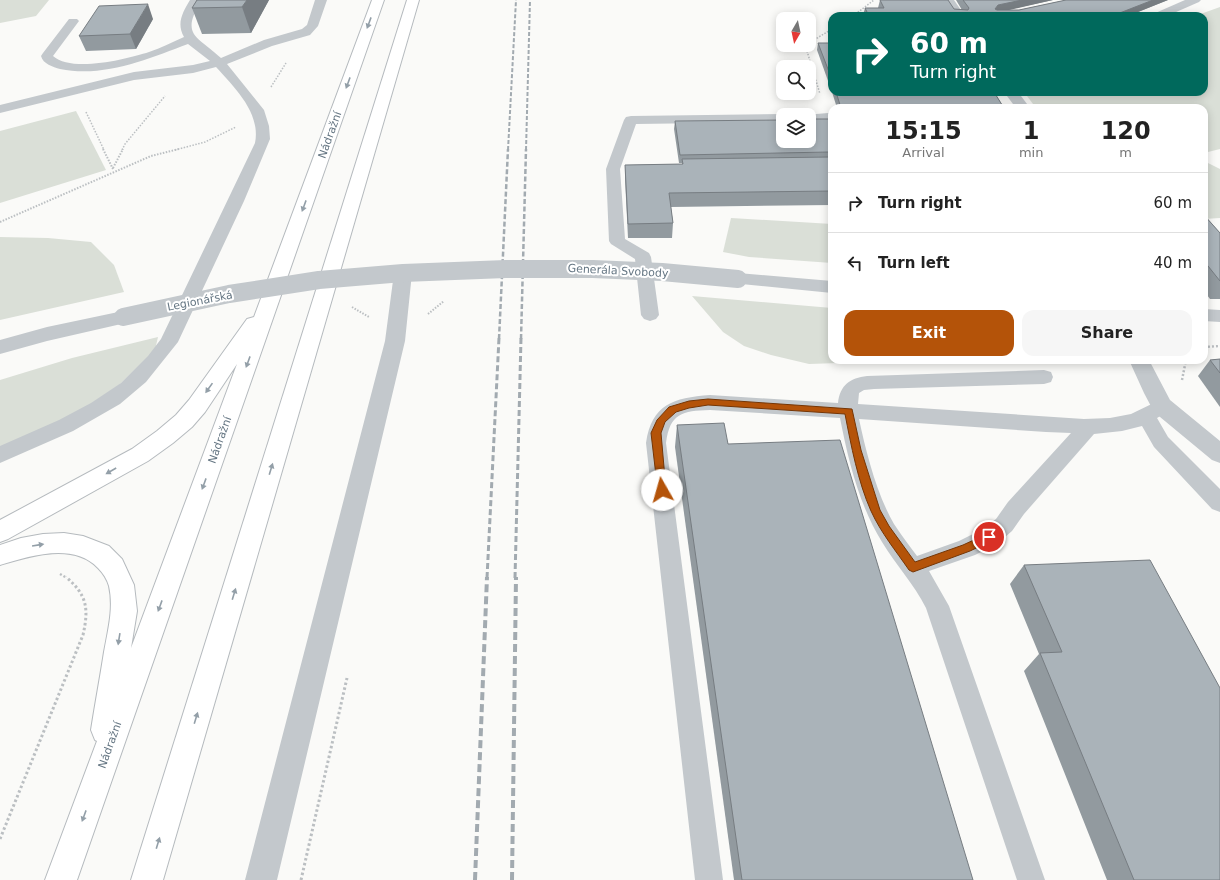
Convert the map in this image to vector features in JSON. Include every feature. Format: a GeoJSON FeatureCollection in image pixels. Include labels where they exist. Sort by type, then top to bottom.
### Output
{"type":"FeatureCollection","features":[{"type":"Feature","properties":{"kind":"main road","name":"Nádražní"},"geometry":{"type":"LineString","coordinates":[[61,880],[378,0]]}},
{"type":"Feature","properties":{"kind":"main road"},"geometry":{"type":"LineString","coordinates":[[147,880],[413,0]]}},
{"type":"Feature","properties":{"kind":"main road"},"geometry":{"type":"LineString","coordinates":[[0,532],[140,455],[184,421],[197,406],[271,299]]}},
{"type":"Feature","properties":{"kind":"main road"},"geometry":{"type":"LineString","coordinates":[[0,555],[26,547],[48,544],[66,542],[80,545],[99,552],[115,571],[121,583],[124,596],[124,611],[98,779]]}},
{"type":"Feature","properties":{"kind":"street","name":"Generála Svobody"},"geometry":{"type":"LineString","coordinates":[[403,273],[506,269],[593,269],[662,272],[828,286]]}},
{"type":"Feature","properties":{"kind":"street","name":"Legionářská"},"geometry":{"type":"LineString","coordinates":[[0,347],[47,334],[197,300],[319,280],[403,273]]}},
{"type":"Feature","properties":{"kind":"street"},"geometry":{"type":"LineString","coordinates":[[261,880],[395,341],[403,273]]}},
{"type":"Feature","properties":{"kind":"street"},"geometry":{"type":"LineString","coordinates":[[1208,316],[1220,316]]}},
{"type":"Feature","properties":{"kind":"street"},"geometry":{"type":"LineString","coordinates":[[1141,364],[1154,393],[1154,411],[1220,454]]}},
{"type":"Feature","properties":{"kind":"lane"},"geometry":{"type":"LineString","coordinates":[[0,455],[90,414],[129,387],[157,358],[169,342],[262,143],[264,135],[257,109],[219,63],[191,39],[185,27],[188,12],[196,0]]}},
{"type":"Feature","properties":{"kind":"lane"},"geometry":{"type":"LineString","coordinates":[[0,109],[134,76],[186,70],[219,63],[268,43],[306,32],[312,26],[321,0]]}},
{"type":"Feature","properties":{"kind":"lane"},"geometry":{"type":"LineString","coordinates":[[948,0],[956,12]]}},
{"type":"Feature","properties":{"kind":"lane"},"geometry":{"type":"LineString","coordinates":[[1166,12],[1195,0]]}},
{"type":"Feature","properties":{"kind":"lane"},"geometry":{"type":"LineString","coordinates":[[72,21],[48,56],[48,59],[57,64],[76,67],[96,67],[146,56],[176,43],[191,39]]}},
{"type":"Feature","properties":{"kind":"lane"},"geometry":{"type":"LineString","coordinates":[[816,118],[828,117]]}},
{"type":"Feature","properties":{"kind":"lane"},"geometry":{"type":"LineString","coordinates":[[650,315],[643,258],[617,241],[613,169],[631,120],[776,118]]}},
{"type":"Feature","properties":{"kind":"lane"},"geometry":{"type":"LineString","coordinates":[[613,169],[629,169]]}},
{"type":"Feature","properties":{"kind":"lane"},"geometry":{"type":"LineString","coordinates":[[1031,880],[937,606],[926,585],[886,529],[876,510],[856,450],[849,411],[849,393],[859,384],[874,382],[1044,377]]}},
{"type":"Feature","properties":{"kind":"lane"},"geometry":{"type":"LineString","coordinates":[[709,880],[656,443],[656,433],[661,420],[672,410],[689,404],[708,402],[1046,426],[1089,426],[1115,424],[1154,411],[1161,442],[1220,503]]}},
{"type":"Feature","properties":{"kind":"lane"},"geometry":{"type":"LineString","coordinates":[[913,567],[967,548],[989,537],[1004,525],[1016,508],[1089,426]]}},
{"type":"Feature","properties":{"kind":"path"},"geometry":{"type":"LineString","coordinates":[[860,12],[874,0]]}},
{"type":"Feature","properties":{"kind":"path"},"geometry":{"type":"LineString","coordinates":[[0,222],[151,156],[205,142],[235,128],[257,109],[306,32]]}},
{"type":"Feature","properties":{"kind":"path"},"geometry":{"type":"LineString","coordinates":[[816,39],[828,32]]}},
{"type":"Feature","properties":{"kind":"path"},"geometry":{"type":"LineString","coordinates":[[807,52],[828,117]]}},
{"type":"Feature","properties":{"kind":"path"},"geometry":{"type":"LineString","coordinates":[[113,168],[125,144],[186,70]]}},
{"type":"Feature","properties":{"kind":"path"},"geometry":{"type":"LineString","coordinates":[[75,90],[114,171]]}},
{"type":"Feature","properties":{"kind":"path"},"geometry":{"type":"LineString","coordinates":[[1208,347],[1220,346]]}},
{"type":"Feature","properties":{"kind":"path"},"geometry":{"type":"LineString","coordinates":[[0,839],[81,643],[87,622],[88,604],[78,588],[64,575],[58,574]]}},
{"type":"Feature","properties":{"kind":"path"},"geometry":{"type":"LineString","coordinates":[[301,880],[322,790]]}},
{"type":"Feature","properties":{"kind":"shaded area"},"geometry":{"type":"Polygon","coordinates":[[[0,0],[49,0],[36,16],[0,23],[0,0]]]}},
{"type":"Feature","properties":{"kind":"shaded area"},"geometry":{"type":"Polygon","coordinates":[[[1220,7],[1220,149],[1208,152],[1208,104],[1033,104],[1027,96],[1208,96],[1208,12],[1206,12],[1220,7]]]}},
{"type":"Feature","properties":{"kind":"shaded area"},"geometry":{"type":"Polygon","coordinates":[[[76,111],[106,170],[0,203],[0,131],[76,111]]]}},
{"type":"Feature","properties":{"kind":"shaded area"},"geometry":{"type":"Polygon","coordinates":[[[1208,163],[1220,169],[1220,218],[1208,219],[1208,163]]]}},
{"type":"Feature","properties":{"kind":"shaded area"},"geometry":{"type":"Polygon","coordinates":[[[731,218],[828,224],[828,263],[749,257],[723,252],[731,218]]]}},
{"type":"Feature","properties":{"kind":"shaded area"},"geometry":{"type":"Polygon","coordinates":[[[0,237],[48,238],[91,242],[114,265],[124,292],[0,320],[0,237]]]}},
{"type":"Feature","properties":{"kind":"shaded area"},"geometry":{"type":"Polygon","coordinates":[[[692,296],[828,308],[828,363],[809,364],[771,355],[744,346],[723,332],[692,296]]]}},
{"type":"Feature","properties":{"kind":"shaded area"},"geometry":{"type":"Polygon","coordinates":[[[158,337],[155,350],[115,389],[78,413],[0,447],[0,380],[72,358],[158,337]]]}},
{"type":"Feature","properties":{"kind":"building"},"geometry":{"type":"Polygon","coordinates":[[[197,0],[247,0],[242,7],[192,8],[197,0]]]}},
{"type":"Feature","properties":{"kind":"building"},"geometry":{"type":"Polygon","coordinates":[[[880,0],[948,0],[954,9],[968,10],[969,8],[963,0],[1022,0],[998,5],[995,9],[1019,10],[1066,0],[1153,0],[1122,12],[867,12],[865,8],[884,8],[880,0]]]}},
{"type":"Feature","properties":{"kind":"building"},"geometry":{"type":"Polygon","coordinates":[[[148,4],[130,34],[79,36],[99,6],[148,4]]]}},
{"type":"Feature","properties":{"kind":"building"},"geometry":{"type":"Polygon","coordinates":[[[818,43],[828,43],[828,69],[818,43]]]}},
{"type":"Feature","properties":{"kind":"building"},"geometry":{"type":"Polygon","coordinates":[[[837,96],[996,96],[1002,104],[840,104],[837,96]]]}},
{"type":"Feature","properties":{"kind":"building"},"geometry":{"type":"Polygon","coordinates":[[[816,119],[828,119],[828,152],[680,155],[675,121],[776,120],[776,148],[816,148],[816,119]]]}},
{"type":"Feature","properties":{"kind":"building"},"geometry":{"type":"Polygon","coordinates":[[[828,157],[828,191],[669,193],[673,223],[628,224],[625,165],[683,164],[682,159],[828,157]]]}},
{"type":"Feature","properties":{"kind":"building"},"geometry":{"type":"Polygon","coordinates":[[[1208,220],[1220,233],[1220,281],[1208,266],[1208,220]]]}},
{"type":"Feature","properties":{"kind":"building"},"geometry":{"type":"Polygon","coordinates":[[[1220,359],[1220,373],[1210,360],[1220,359]]]}},
{"type":"Feature","properties":{"kind":"building"},"geometry":{"type":"Polygon","coordinates":[[[724,423],[728,444],[840,440],[973,880],[742,880],[677,425],[724,423]]]}},
{"type":"Feature","properties":{"kind":"building"},"geometry":{"type":"Polygon","coordinates":[[[1150,560],[1220,688],[1220,880],[1134,880],[1040,653],[1062,652],[1024,565],[1150,560]]]}},
{"type":"Feature","properties":{"kind":"railway"},"geometry":{"type":"LineString","coordinates":[[508,150],[516,0]]}},
{"type":"Feature","properties":{"kind":"railway"},"geometry":{"type":"LineString","coordinates":[[526,150],[530,0]]}},
{"type":"Feature","properties":{"kind":"railway"},"geometry":{"type":"LineString","coordinates":[[499,339],[508,149]]}},
{"type":"Feature","properties":{"kind":"railway"},"geometry":{"type":"LineString","coordinates":[[521,339],[526,149]]}},
{"type":"Feature","properties":{"kind":"railway"},"geometry":{"type":"LineString","coordinates":[[487,578],[499,338]]}},
{"type":"Feature","properties":{"kind":"railway"},"geometry":{"type":"LineString","coordinates":[[515,578],[521,338]]}},
{"type":"Feature","properties":{"kind":"railway"},"geometry":{"type":"LineString","coordinates":[[475,880],[487,577]]}},
{"type":"Feature","properties":{"kind":"railway"},"geometry":{"type":"LineString","coordinates":[[512,880],[516,577]]}},
{"type":"Feature","properties":{"kind":"route"},"geometry":{"type":"LineString","coordinates":[[662,490],[656,433],[661,420],[672,410],[689,404],[708,402],[849,411],[856,450],[876,510],[886,529],[913,567],[967,548],[989,537]]}}]}
